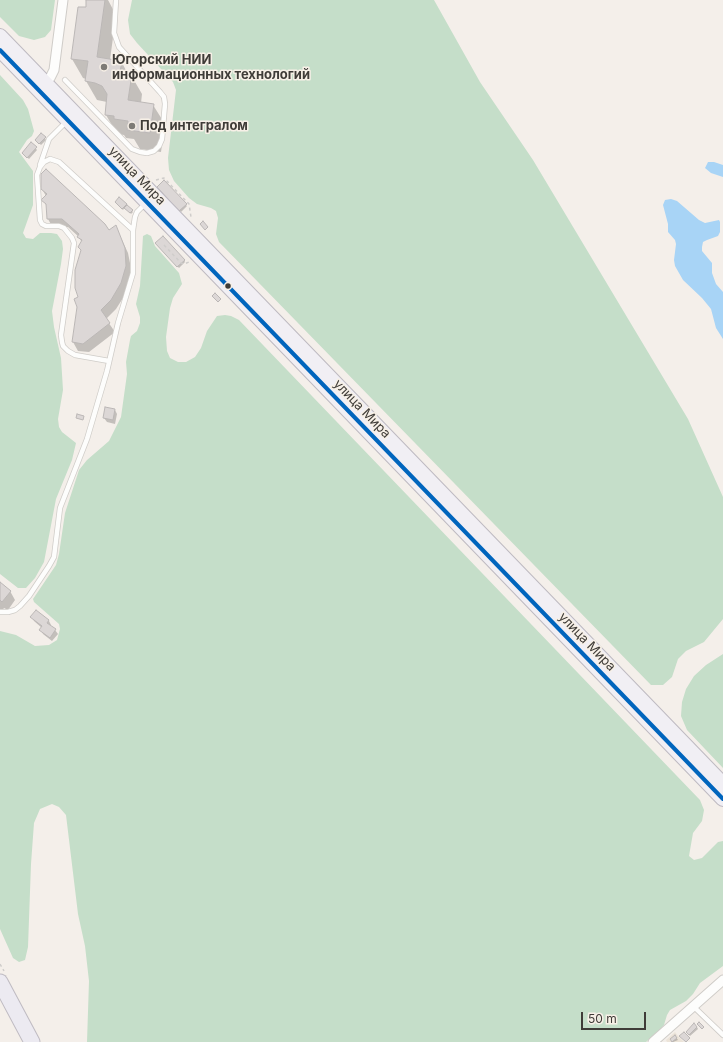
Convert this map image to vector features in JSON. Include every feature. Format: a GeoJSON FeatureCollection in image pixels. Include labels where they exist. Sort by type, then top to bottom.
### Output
{"type":"FeatureCollection","features":[{"type":"Feature","properties":{"kind":"highway"},"geometry":{"type":"LineString","coordinates":[[0,982],[32,1042]]}},
{"type":"Feature","properties":{"kind":"main road","name":"улица Мира"},"geometry":{"type":"LineString","coordinates":[[0,36],[68,120],[151,198],[723,799]]}},
{"type":"Feature","properties":{"kind":"main road","name":"улица Мира"},"geometry":{"type":"LineString","coordinates":[[0,50],[41,86],[723,784]]}},
{"type":"Feature","properties":{"kind":"street"},"geometry":{"type":"LineString","coordinates":[[41,86],[50,78],[54,70],[63,0]]}},
{"type":"Feature","properties":{"kind":"street"},"geometry":{"type":"LineString","coordinates":[[656,1041],[723,980]]}},
{"type":"Feature","properties":{"kind":"lane"},"geometry":{"type":"LineString","coordinates":[[65,80],[132,149],[147,153],[159,146],[162,139],[165,104],[164,98],[119,48],[114,33],[116,0]]}},
{"type":"Feature","properties":{"kind":"lane"},"geometry":{"type":"LineString","coordinates":[[68,120],[49,139],[37,175],[40,220],[42,224],[46,226],[59,226],[64,228],[74,243],[61,335],[63,346],[68,351],[75,354],[109,361]]}},
{"type":"Feature","properties":{"kind":"lane"},"geometry":{"type":"LineString","coordinates":[[40,167],[44,162],[50,159],[59,162],[133,230]]}},
{"type":"Feature","properties":{"kind":"lane"},"geometry":{"type":"LineString","coordinates":[[0,612],[15,610],[20,606],[29,596],[54,557],[60,508],[87,439],[133,273],[133,230],[135,214],[151,198]]}},
{"type":"Feature","properties":{"kind":"lane"},"geometry":{"type":"LineString","coordinates":[[694,1006],[723,1035]]}},
{"type":"Feature","properties":{"kind":"path"},"geometry":{"type":"LineString","coordinates":[[164,245],[181,263],[184,264],[192,260]]}},
{"type":"Feature","properties":{"kind":"shaded area"},"geometry":{"type":"Polygon","coordinates":[[[675,1032],[684,1042],[667,1042],[666,1040],[675,1032]]]}},
{"type":"Feature","properties":{"kind":"green space"},"geometry":{"type":"Polygon","coordinates":[[[0,0],[55,0],[51,30],[45,37],[34,40],[19,36],[0,17],[0,0]]]}},
{"type":"Feature","properties":{"kind":"green space"},"geometry":{"type":"Polygon","coordinates":[[[132,0],[434,0],[480,82],[533,160],[688,419],[723,497],[723,619],[704,642],[686,651],[678,659],[672,677],[663,685],[651,685],[219,242],[216,234],[218,218],[216,211],[197,204],[189,198],[174,181],[169,170],[168,158],[176,90],[173,82],[130,34],[128,20],[132,0]]]}},
{"type":"Feature","properties":{"kind":"green space"},"geometry":{"type":"Polygon","coordinates":[[[0,75],[23,100],[28,109],[34,131],[32,136],[27,140],[19,152],[33,171],[33,205],[23,233],[26,238],[33,239],[40,233],[57,234],[62,241],[63,249],[61,264],[52,311],[61,358],[63,390],[58,419],[59,427],[62,432],[76,443],[72,460],[56,499],[44,562],[35,578],[26,588],[18,588],[0,574],[0,75]]]}},
{"type":"Feature","properties":{"kind":"green space"},"geometry":{"type":"Polygon","coordinates":[[[147,234],[151,236],[155,246],[179,273],[182,284],[173,298],[170,308],[166,337],[167,351],[170,358],[178,362],[186,362],[195,357],[201,348],[207,331],[217,316],[231,316],[239,320],[700,800],[704,810],[702,821],[693,833],[689,856],[694,860],[702,858],[718,842],[723,841],[723,966],[700,983],[693,994],[686,1001],[670,1010],[664,1025],[646,1042],[87,1042],[89,981],[85,946],[78,914],[66,815],[59,807],[52,804],[40,809],[34,823],[28,947],[25,960],[19,962],[13,958],[0,929],[0,631],[16,635],[35,646],[49,645],[57,640],[60,629],[59,624],[34,602],[33,599],[56,565],[65,513],[79,470],[87,460],[109,441],[121,417],[127,374],[126,362],[130,340],[131,336],[137,331],[140,323],[140,317],[136,304],[140,286],[143,236],[147,234]]]}},
{"type":"Feature","properties":{"kind":"green space"},"geometry":{"type":"Polygon","coordinates":[[[723,654],[723,768],[687,730],[681,716],[682,702],[686,689],[694,676],[706,665],[723,654]]]}},
{"type":"Feature","properties":{"kind":"water"},"geometry":{"type":"Polygon","coordinates":[[[708,162],[723,165],[723,177],[711,173],[705,168],[708,162]]]}},
{"type":"Feature","properties":{"kind":"water"},"geometry":{"type":"Polygon","coordinates":[[[671,199],[677,201],[699,220],[705,223],[719,220],[720,222],[720,232],[718,236],[703,242],[702,251],[712,263],[712,273],[716,284],[723,292],[723,339],[716,328],[711,309],[683,280],[675,266],[674,260],[676,244],[675,240],[668,232],[668,224],[663,205],[665,200],[671,199]]]}},
{"type":"Feature","properties":{"kind":"building","name":"Югорский НИИ информационных технологий"},"geometry":{"type":"Polygon","coordinates":[[[86,0],[105,0],[97,57],[122,61],[120,72],[132,74],[128,100],[154,104],[150,133],[127,130],[128,121],[114,119],[114,116],[105,115],[107,94],[102,86],[85,81],[88,61],[71,59],[78,7],[86,7],[86,0]]]}},
{"type":"Feature","properties":{"kind":"building"},"geometry":{"type":"Polygon","coordinates":[[[41,133],[46,137],[39,144],[35,140],[41,133]]]}},
{"type":"Feature","properties":{"kind":"building"},"geometry":{"type":"Polygon","coordinates":[[[31,142],[37,147],[27,158],[22,153],[31,142]]]}},
{"type":"Feature","properties":{"kind":"building"},"geometry":{"type":"Polygon","coordinates":[[[46,169],[105,224],[109,230],[116,225],[125,248],[126,266],[121,283],[111,300],[101,310],[110,323],[83,344],[72,342],[77,307],[74,299],[78,297],[75,288],[75,270],[81,250],[78,247],[82,240],[77,237],[79,234],[62,219],[47,219],[46,204],[41,200],[47,194],[41,189],[41,174],[46,169]]]}},
{"type":"Feature","properties":{"kind":"building"},"geometry":{"type":"Polygon","coordinates":[[[164,180],[187,204],[179,211],[157,187],[164,180]]]}},
{"type":"Feature","properties":{"kind":"building"},"geometry":{"type":"Polygon","coordinates":[[[119,197],[127,204],[122,209],[115,202],[119,197]]]}},
{"type":"Feature","properties":{"kind":"building"},"geometry":{"type":"Polygon","coordinates":[[[127,205],[133,210],[130,213],[124,208],[127,205]]]}},
{"type":"Feature","properties":{"kind":"building"},"geometry":{"type":"Polygon","coordinates":[[[203,221],[208,227],[205,230],[200,224],[203,221]]]}},
{"type":"Feature","properties":{"kind":"building"},"geometry":{"type":"Polygon","coordinates":[[[163,236],[185,260],[177,267],[155,243],[163,236]]]}},
{"type":"Feature","properties":{"kind":"building"},"geometry":{"type":"Polygon","coordinates":[[[215,293],[221,299],[218,302],[212,296],[215,293]]]}},
{"type":"Feature","properties":{"kind":"building"},"geometry":{"type":"Polygon","coordinates":[[[105,407],[115,409],[113,420],[103,418],[105,407]]]}},
{"type":"Feature","properties":{"kind":"building"},"geometry":{"type":"Polygon","coordinates":[[[77,414],[84,416],[83,420],[76,418],[77,414]]]}},
{"type":"Feature","properties":{"kind":"building"},"geometry":{"type":"Polygon","coordinates":[[[0,582],[11,591],[2,602],[0,600],[0,582]]]}},
{"type":"Feature","properties":{"kind":"building"},"geometry":{"type":"Polygon","coordinates":[[[36,610],[49,620],[47,623],[56,629],[50,638],[39,630],[42,626],[30,617],[36,610]]]}},
{"type":"Feature","properties":{"kind":"building"},"geometry":{"type":"Polygon","coordinates":[[[699,1022],[704,1027],[702,1029],[697,1024],[699,1022]]]}},
{"type":"Feature","properties":{"kind":"building"},"geometry":{"type":"Polygon","coordinates":[[[694,1023],[697,1027],[689,1035],[686,1032],[694,1023]]]}},
{"type":"Feature","properties":{"kind":"building"},"geometry":{"type":"Polygon","coordinates":[[[684,1032],[690,1038],[686,1042],[679,1036],[684,1032]]]}},
{"type":"Feature","properties":{"kind":"building"},"geometry":{"type":"Polygon","coordinates":[[[675,1035],[677,1038],[672,1042],[670,1039],[675,1035]]]}},
{"type":"Feature","properties":{"kind":"transit line"},"geometry":{"type":"LineString","coordinates":[[0,50],[723,799]]}},
{"type":"Feature","properties":{"kind":"place","name":"Югорский НИИ информационных технологий"},"geometry":{"type":"Point","coordinates":[104,67]}},
{"type":"Feature","properties":{"kind":"place","name":"Под интегралом"},"geometry":{"type":"Point","coordinates":[132,126]}}]}
